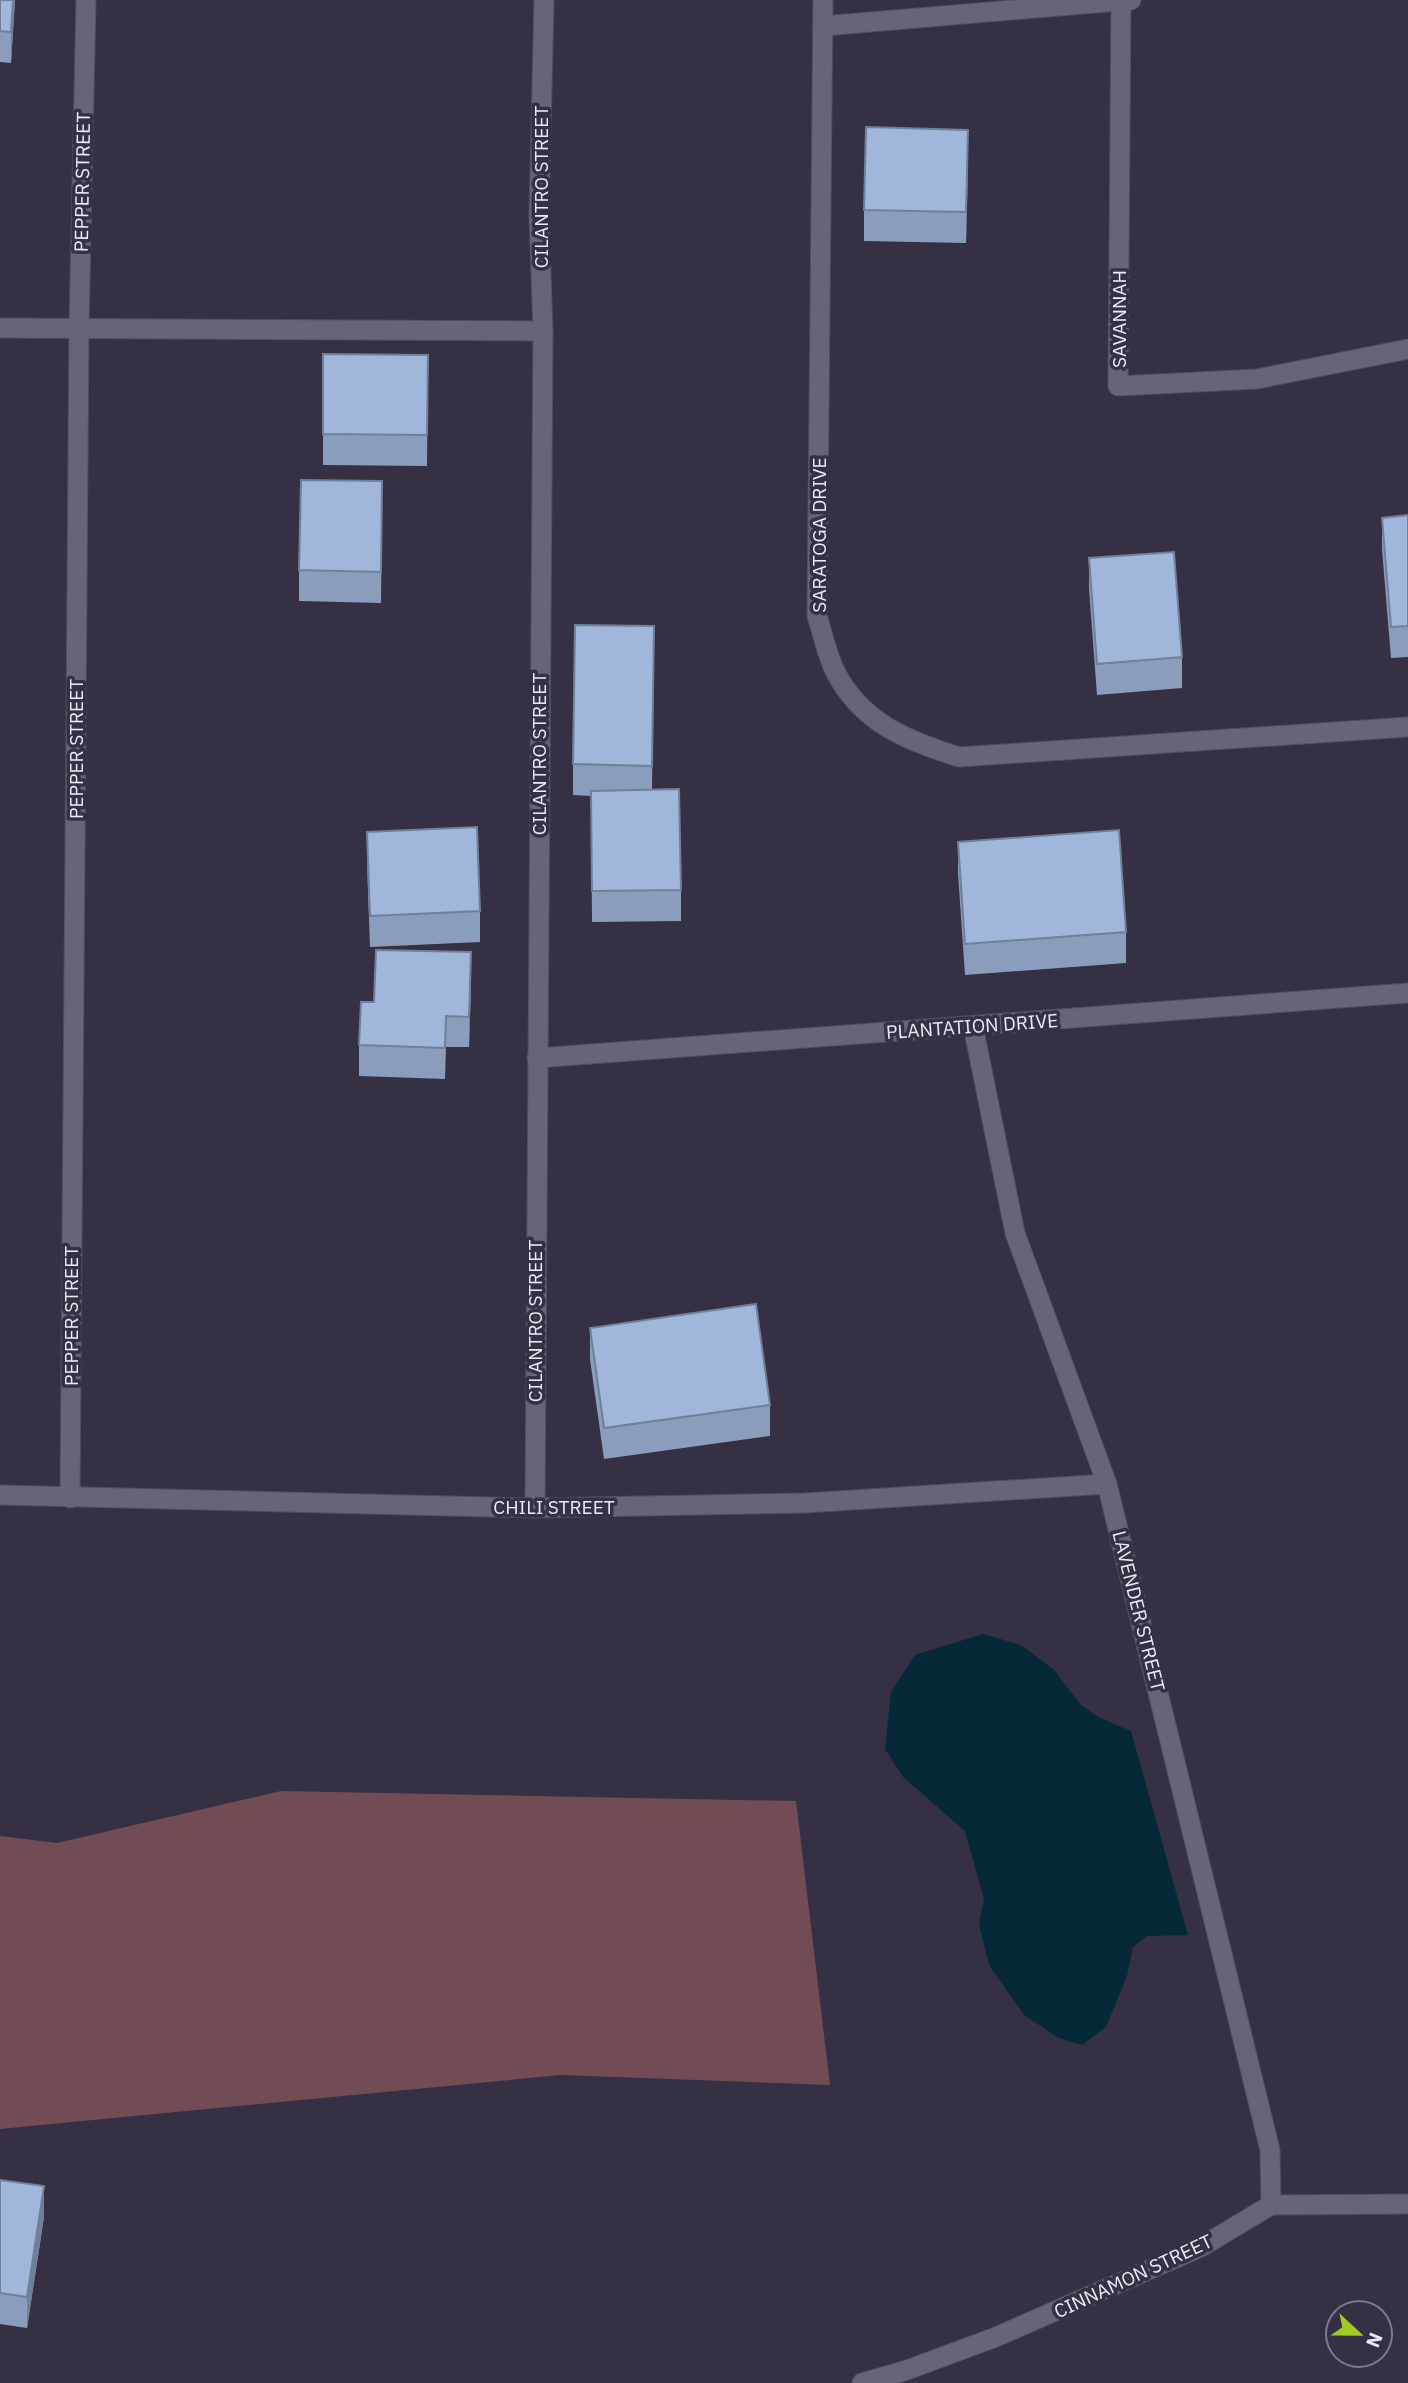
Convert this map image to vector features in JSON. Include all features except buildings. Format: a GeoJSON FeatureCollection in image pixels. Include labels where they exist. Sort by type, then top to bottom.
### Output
{"type":"FeatureCollection","features":[{"type":"Feature","properties":{"kind":"street","name":"PEPPER STREET"},"geometry":{"type":"LineString","coordinates":[[70,1498],[79,328],[86,0]]}},
{"type":"Feature","properties":{"kind":"street","name":"CILANTRO STREET"},"geometry":{"type":"LineString","coordinates":[[535,1508],[543,331],[539,216],[544,0]]}},
{"type":"Feature","properties":{"kind":"street","name":"SARATOGA DRIVE"},"geometry":{"type":"LineString","coordinates":[[823,0],[817,616],[835,673],[863,712],[910,741],[959,757],[1408,727]]}},
{"type":"Feature","properties":{"kind":"street"},"geometry":{"type":"LineString","coordinates":[[823,26],[1125,1]]}},
{"type":"Feature","properties":{"kind":"street","name":"SAVANNAH"},"geometry":{"type":"LineString","coordinates":[[1125,1],[1118,386],[1257,379],[1408,349]]}},
{"type":"Feature","properties":{"kind":"street"},"geometry":{"type":"LineString","coordinates":[[0,328],[543,331]]}},
{"type":"Feature","properties":{"kind":"street","name":"PLANTATION DRIVE"},"geometry":{"type":"LineString","coordinates":[[537,1058],[1408,993]]}},
{"type":"Feature","properties":{"kind":"street","name":"LAVENDER STREET"},"geometry":{"type":"LineString","coordinates":[[973,1026],[1015,1233],[1108,1484],[1270,2150],[1270,2205]]}},
{"type":"Feature","properties":{"kind":"street","name":"CHILI STREET"},"geometry":{"type":"LineString","coordinates":[[0,1495],[535,1508],[805,1503],[1108,1484]]}},
{"type":"Feature","properties":{"kind":"street"},"geometry":{"type":"LineString","coordinates":[[1270,2205],[1408,2204]]}},
{"type":"Feature","properties":{"kind":"street","name":"CINNAMON STREET"},"geometry":{"type":"LineString","coordinates":[[862,2383],[907,2370],[996,2337],[1201,2247],[1270,2205]]}},
{"type":"Feature","properties":{"kind":"shaded area"},"geometry":{"type":"Polygon","coordinates":[[[281,1791],[796,1801],[830,2085],[561,2075],[0,2129],[0,1836],[57,1843],[281,1791]]]}},
{"type":"Feature","properties":{"kind":"water"},"geometry":{"type":"Polygon","coordinates":[[[983,1634],[1021,1645],[1054,1670],[1081,1705],[1100,1718],[1131,1731],[1188,1935],[1147,1936],[1133,1947],[1127,1976],[1106,2027],[1082,2045],[1059,2038],[1024,2015],[989,1965],[979,1924],[984,1899],[965,1831],[903,1777],[885,1749],[891,1692],[915,1655],[983,1634]]]}}]}
